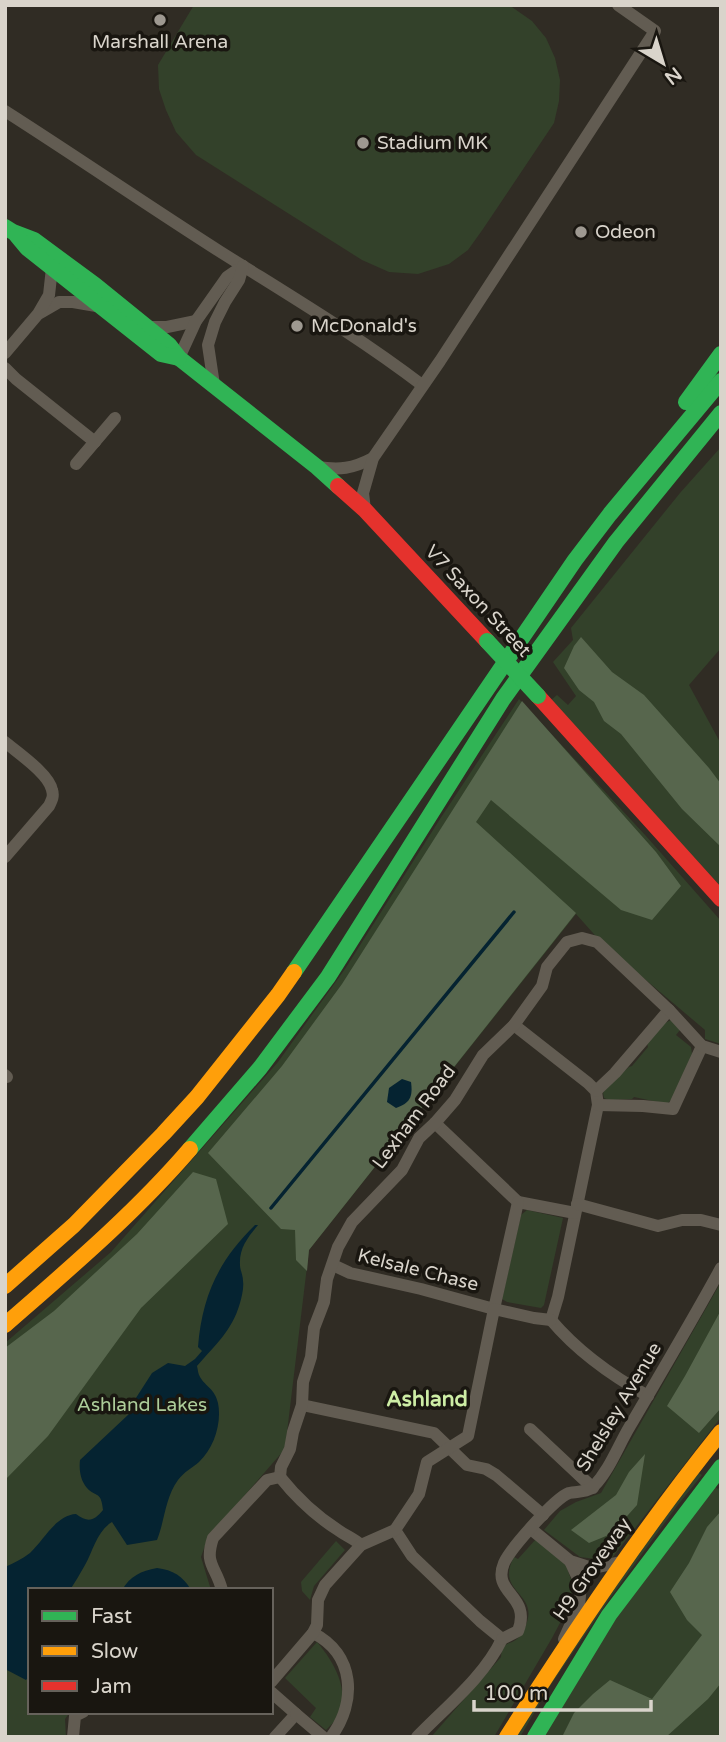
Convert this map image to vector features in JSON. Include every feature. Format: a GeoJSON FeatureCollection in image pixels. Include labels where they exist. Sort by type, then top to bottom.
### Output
{"type":"FeatureCollection","features":[{"type":"Feature","properties":{"kind":"main road","name":"V7 Saxon Street"},"geometry":{"type":"LineString","coordinates":[[9,229],[149,327],[179,358],[317,467],[365,510],[721,899]]}},
{"type":"Feature","properties":{"kind":"main road","name":"V7 Saxon Street"},"geometry":{"type":"LineString","coordinates":[[31,244],[52,268],[161,354],[179,358]]}},
{"type":"Feature","properties":{"kind":"main road"},"geometry":{"type":"LineString","coordinates":[[5,1286],[74,1225],[163,1134],[278,995],[541,609],[721,354]]}},
{"type":"Feature","properties":{"kind":"main road"},"geometry":{"type":"LineString","coordinates":[[610,514],[721,381]]}},
{"type":"Feature","properties":{"kind":"main road"},"geometry":{"type":"LineString","coordinates":[[5,1325],[151,1191],[186,1155],[260,1068],[328,977],[503,699],[616,542],[721,413]]}},
{"type":"Feature","properties":{"kind":"main road"},"geometry":{"type":"LineString","coordinates":[[616,542],[721,433]]}},
{"type":"Feature","properties":{"kind":"main road","name":"H9 Groveway"},"geometry":{"type":"LineString","coordinates":[[507,1737],[622,1562],[721,1432]]}},
{"type":"Feature","properties":{"kind":"main road"},"geometry":{"type":"LineString","coordinates":[[535,1737],[609,1615],[721,1467]]}},
{"type":"Feature","properties":{"kind":"street"},"geometry":{"type":"LineString","coordinates":[[365,510],[363,493],[373,458],[440,361],[654,31],[618,5]]}},
{"type":"Feature","properties":{"kind":"street"},"geometry":{"type":"LineString","coordinates":[[5,111],[142,202],[372,348],[422,385]]}},
{"type":"Feature","properties":{"kind":"street"},"geometry":{"type":"LineString","coordinates":[[179,358],[196,321],[227,277],[243,266]]}},
{"type":"Feature","properties":{"kind":"street"},"geometry":{"type":"LineString","coordinates":[[214,385],[208,345],[215,322],[239,280],[243,266]]}},
{"type":"Feature","properties":{"kind":"street"},"geometry":{"type":"LineString","coordinates":[[5,353],[38,314],[50,295],[52,268]]}},
{"type":"Feature","properties":{"kind":"street"},"geometry":{"type":"LineString","coordinates":[[38,314],[59,302],[102,307]]}},
{"type":"Feature","properties":{"kind":"street"},"geometry":{"type":"LineString","coordinates":[[149,327],[166,327],[196,321]]}},
{"type":"Feature","properties":{"kind":"street"},"geometry":{"type":"LineString","coordinates":[[5,368],[95,442]]}},
{"type":"Feature","properties":{"kind":"street"},"geometry":{"type":"LineString","coordinates":[[76,464],[115,418]]}},
{"type":"Feature","properties":{"kind":"street"},"geometry":{"type":"LineString","coordinates":[[317,467],[339,470],[358,466],[373,458]]}},
{"type":"Feature","properties":{"kind":"street"},"geometry":{"type":"LineString","coordinates":[[5,742],[43,775],[53,792],[49,806],[5,857]]}},
{"type":"Feature","properties":{"kind":"street","name":"Lexham Road"},"geometry":{"type":"LineString","coordinates":[[280,1477],[302,1405],[303,1382],[311,1357],[314,1328],[324,1302],[327,1279],[338,1247],[352,1222],[402,1170],[419,1138],[455,1100],[483,1055],[514,1025],[542,986],[547,967],[567,942],[582,938],[597,942],[669,1010],[702,1046]]}},
{"type":"Feature","properties":{"kind":"street"},"geometry":{"type":"LineString","coordinates":[[596,1091],[669,1010]]}},
{"type":"Feature","properties":{"kind":"street"},"geometry":{"type":"LineString","coordinates":[[514,1025],[588,1083],[596,1091],[598,1105],[551,1320],[566,1337],[607,1371],[648,1396]]}},
{"type":"Feature","properties":{"kind":"street"},"geometry":{"type":"LineString","coordinates":[[598,1105],[673,1109],[702,1046],[721,1052]]}},
{"type":"Feature","properties":{"kind":"street"},"geometry":{"type":"LineString","coordinates":[[435,1123],[518,1202],[576,1209],[658,1226],[682,1220],[701,1220],[721,1225]]}},
{"type":"Feature","properties":{"kind":"street"},"geometry":{"type":"LineString","coordinates":[[273,1680],[313,1633],[317,1625],[318,1600],[326,1585],[361,1545],[395,1530],[419,1494],[427,1462],[468,1436],[518,1202]]}},
{"type":"Feature","properties":{"kind":"street","name":"Kelsale Chase"},"geometry":{"type":"LineString","coordinates":[[333,1265],[350,1273],[494,1309],[551,1320]]}},
{"type":"Feature","properties":{"kind":"street","name":"Shelsley Avenue"},"geometry":{"type":"LineString","coordinates":[[502,1639],[518,1631],[522,1622],[522,1611],[502,1579],[505,1561],[554,1503],[569,1493],[580,1493],[593,1488],[610,1464],[721,1268]]}},
{"type":"Feature","properties":{"kind":"street"},"geometry":{"type":"LineString","coordinates":[[302,1405],[434,1433],[467,1465],[496,1475],[543,1515]]}},
{"type":"Feature","properties":{"kind":"street"},"geometry":{"type":"LineString","coordinates":[[530,1429],[593,1488]]}},
{"type":"Feature","properties":{"kind":"street"},"geometry":{"type":"LineString","coordinates":[[221,1588],[210,1563],[209,1549],[214,1538],[267,1480],[280,1477],[293,1493],[339,1531],[361,1545]]}},
{"type":"Feature","properties":{"kind":"street"},"geometry":{"type":"LineString","coordinates":[[531,1529],[570,1561],[592,1568],[622,1562]]}},
{"type":"Feature","properties":{"kind":"street"},"geometry":{"type":"LineString","coordinates":[[395,1530],[412,1556],[480,1622],[502,1639],[494,1656],[417,1737]]}},
{"type":"Feature","properties":{"kind":"street"},"geometry":{"type":"LineString","coordinates":[[552,1665],[579,1606],[582,1585],[570,1561]]}},
{"type":"Feature","properties":{"kind":"street"},"geometry":{"type":"LineString","coordinates":[[313,1633],[323,1638],[335,1650],[348,1677],[347,1705],[342,1720],[331,1737]]}},
{"type":"Feature","properties":{"kind":"street"},"geometry":{"type":"LineString","coordinates":[[273,1694],[318,1735]]}},
{"type":"Feature","properties":{"kind":"street"},"geometry":{"type":"LineString","coordinates":[[275,1737],[296,1713]]}},
{"type":"Feature","properties":{"kind":"street"},"geometry":{"type":"LineString","coordinates":[[73,1737],[75,1716],[79,1714]]}},
{"type":"Feature","properties":{"kind":"green space","name":"Stadium MK"},"geometry":{"type":"Polygon","coordinates":[[[194,5],[509,5],[532,21],[546,38],[555,58],[560,80],[554,123],[468,250],[449,264],[418,274],[389,272],[362,260],[196,155],[176,132],[159,89],[158,65],[194,5]]]}},
{"type":"Feature","properties":{"kind":"green space"},"geometry":{"type":"Polygon","coordinates":[[[721,447],[721,648],[689,685],[721,744],[721,887],[550,701],[557,695],[568,705],[576,696],[553,662],[573,640],[571,628],[680,493],[721,447]]]}},
{"type":"Feature","properties":{"kind":"green space"},"geometry":{"type":"Polygon","coordinates":[[[581,637],[612,672],[644,695],[721,784],[721,847],[682,809],[621,734],[604,721],[594,702],[579,690],[564,668],[581,637]]]}},
{"type":"Feature","properties":{"kind":"green space","name":"Ashland Lakes"},"geometry":{"type":"Polygon","coordinates":[[[519,699],[721,921],[721,1044],[705,1039],[705,1030],[601,942],[576,914],[309,1250],[285,1449],[208,1537],[201,1557],[210,1588],[28,1588],[28,1714],[69,1714],[65,1719],[66,1737],[5,1737],[5,1343],[111,1252],[278,1062],[345,969],[519,699]]]}},
{"type":"Feature","properties":{"kind":"green space"},"geometry":{"type":"Polygon","coordinates":[[[522,701],[656,852],[681,886],[652,920],[621,910],[491,800],[476,822],[576,913],[309,1250],[307,1271],[296,1260],[295,1230],[281,1229],[208,1153],[282,1066],[342,984],[522,701]]]}},
{"type":"Feature","properties":{"kind":"green space"},"geometry":{"type":"Polygon","coordinates":[[[671,1020],[680,1030],[676,1035],[691,1047],[692,1054],[674,1097],[667,1104],[634,1097],[609,1100],[604,1098],[603,1093],[607,1086],[632,1066],[648,1047],[647,1043],[671,1020]]]}},
{"type":"Feature","properties":{"kind":"green space"},"geometry":{"type":"Polygon","coordinates":[[[193,1172],[216,1179],[228,1224],[141,1308],[48,1436],[5,1480],[5,1348],[54,1311],[137,1234],[193,1172]]]}},
{"type":"Feature","properties":{"kind":"green space"},"geometry":{"type":"Polygon","coordinates":[[[527,1210],[563,1218],[544,1305],[541,1308],[502,1299],[521,1215],[527,1210]]]}},
{"type":"Feature","properties":{"kind":"green space"},"geometry":{"type":"Polygon","coordinates":[[[721,1282],[721,1417],[612,1558],[580,1557],[544,1530],[560,1511],[601,1493],[721,1282]]]}},
{"type":"Feature","properties":{"kind":"green space"},"geometry":{"type":"Polygon","coordinates":[[[721,1310],[721,1408],[699,1433],[667,1406],[721,1310]]]}},
{"type":"Feature","properties":{"kind":"green space"},"geometry":{"type":"Polygon","coordinates":[[[645,1454],[637,1505],[611,1534],[589,1543],[571,1530],[616,1495],[629,1472],[645,1454]]]}},
{"type":"Feature","properties":{"kind":"green space"},"geometry":{"type":"Polygon","coordinates":[[[697,1472],[702,1475],[610,1598],[550,1686],[520,1737],[513,1737],[593,1613],[697,1472]]]}},
{"type":"Feature","properties":{"kind":"green space"},"geometry":{"type":"Polygon","coordinates":[[[712,1485],[718,1489],[721,1485],[721,1737],[538,1737],[609,1626],[712,1485]]]}},
{"type":"Feature","properties":{"kind":"green space"},"geometry":{"type":"Polygon","coordinates":[[[721,1511],[721,1683],[708,1699],[666,1737],[562,1737],[574,1713],[610,1680],[652,1699],[702,1635],[687,1620],[670,1592],[689,1563],[707,1527],[721,1511]]]}},
{"type":"Feature","properties":{"kind":"green space"},"geometry":{"type":"Polygon","coordinates":[[[536,1539],[566,1565],[573,1585],[570,1604],[552,1638],[494,1737],[431,1737],[501,1657],[504,1646],[518,1638],[523,1631],[528,1609],[512,1584],[509,1577],[510,1568],[514,1557],[518,1559],[536,1539]]]}},
{"type":"Feature","properties":{"kind":"green space"},"geometry":{"type":"Polygon","coordinates":[[[336,1541],[345,1550],[314,1586],[310,1600],[302,1591],[301,1582],[336,1541]]]}},
{"type":"Feature","properties":{"kind":"green space"},"geometry":{"type":"Polygon","coordinates":[[[317,1642],[335,1668],[342,1687],[342,1707],[338,1717],[326,1730],[310,1717],[316,1708],[285,1678],[317,1642]]]}},
{"type":"Feature","properties":{"kind":"water"},"geometry":{"type":"Polygon","coordinates":[[[402,1079],[411,1082],[411,1096],[405,1104],[396,1108],[387,1102],[389,1088],[402,1079]]]}},
{"type":"Feature","properties":{"kind":"water"},"geometry":{"type":"Polygon","coordinates":[[[258,1225],[241,1253],[243,1286],[237,1313],[222,1337],[197,1366],[200,1377],[217,1398],[218,1427],[213,1442],[199,1462],[180,1477],[174,1487],[157,1540],[127,1545],[112,1522],[99,1536],[71,1588],[28,1588],[26,1680],[5,1669],[5,1567],[30,1553],[62,1519],[76,1514],[91,1520],[103,1510],[99,1497],[83,1482],[80,1460],[129,1414],[152,1373],[168,1363],[185,1366],[202,1351],[198,1347],[208,1295],[222,1266],[242,1238],[258,1225]]]}},
{"type":"Feature","properties":{"kind":"water"},"geometry":{"type":"Polygon","coordinates":[[[157,1568],[168,1570],[177,1574],[190,1588],[124,1588],[136,1575],[157,1568]]]}},
{"type":"Feature","properties":{"kind":"waterway"},"geometry":{"type":"LineString","coordinates":[[271,1208],[514,912]]}},
{"type":"Feature","properties":{"kind":"traffic: fast"},"geometry":{"type":"LineString","coordinates":[[5,227],[34,240],[95,285],[169,345],[179,358],[338,486]]}},
{"type":"Feature","properties":{"kind":"traffic: fast"},"geometry":{"type":"LineString","coordinates":[[17,236],[27,248],[161,354],[179,358]]}},
{"type":"Feature","properties":{"kind":"traffic: fast"},"geometry":{"type":"LineString","coordinates":[[686,402],[721,354]]}},
{"type":"Feature","properties":{"kind":"traffic: fast"},"geometry":{"type":"LineString","coordinates":[[294,972],[575,560],[721,381]]}},
{"type":"Feature","properties":{"kind":"traffic: fast"},"geometry":{"type":"LineString","coordinates":[[190,1149],[260,1068],[328,977],[503,699],[616,542],[721,413]]}},
{"type":"Feature","properties":{"kind":"traffic: fast"},"geometry":{"type":"LineString","coordinates":[[487,641],[538,696]]}},
{"type":"Feature","properties":{"kind":"traffic: fast"},"geometry":{"type":"LineString","coordinates":[[535,1737],[609,1615],[721,1467]]}},
{"type":"Feature","properties":{"kind":"traffic: slow"},"geometry":{"type":"LineString","coordinates":[[5,1286],[74,1225],[163,1134],[197,1097],[294,972]]}},
{"type":"Feature","properties":{"kind":"traffic: slow"},"geometry":{"type":"LineString","coordinates":[[5,1325],[124,1218],[190,1149]]}},
{"type":"Feature","properties":{"kind":"traffic: slow"},"geometry":{"type":"LineString","coordinates":[[507,1737],[610,1582],[721,1432]]}},
{"type":"Feature","properties":{"kind":"traffic: jam"},"geometry":{"type":"LineString","coordinates":[[338,486],[365,510],[487,641]]}},
{"type":"Feature","properties":{"kind":"traffic: jam"},"geometry":{"type":"LineString","coordinates":[[538,696],[721,899]]}},
{"type":"Feature","properties":{"kind":"place","name":"Marshall Arena"},"geometry":{"type":"Point","coordinates":[160,20]}},
{"type":"Feature","properties":{"kind":"place","name":"Stadium MK"},"geometry":{"type":"Point","coordinates":[363,143]}},
{"type":"Feature","properties":{"kind":"place","name":"Odeon"},"geometry":{"type":"Point","coordinates":[581,232]}},
{"type":"Feature","properties":{"kind":"place","name":"McDonald's"},"geometry":{"type":"Point","coordinates":[297,326]}},
{"type":"Feature","properties":{"kind":"district","name":"Ashland"},"geometry":{"type":"Point","coordinates":[427,1399]}}]}
